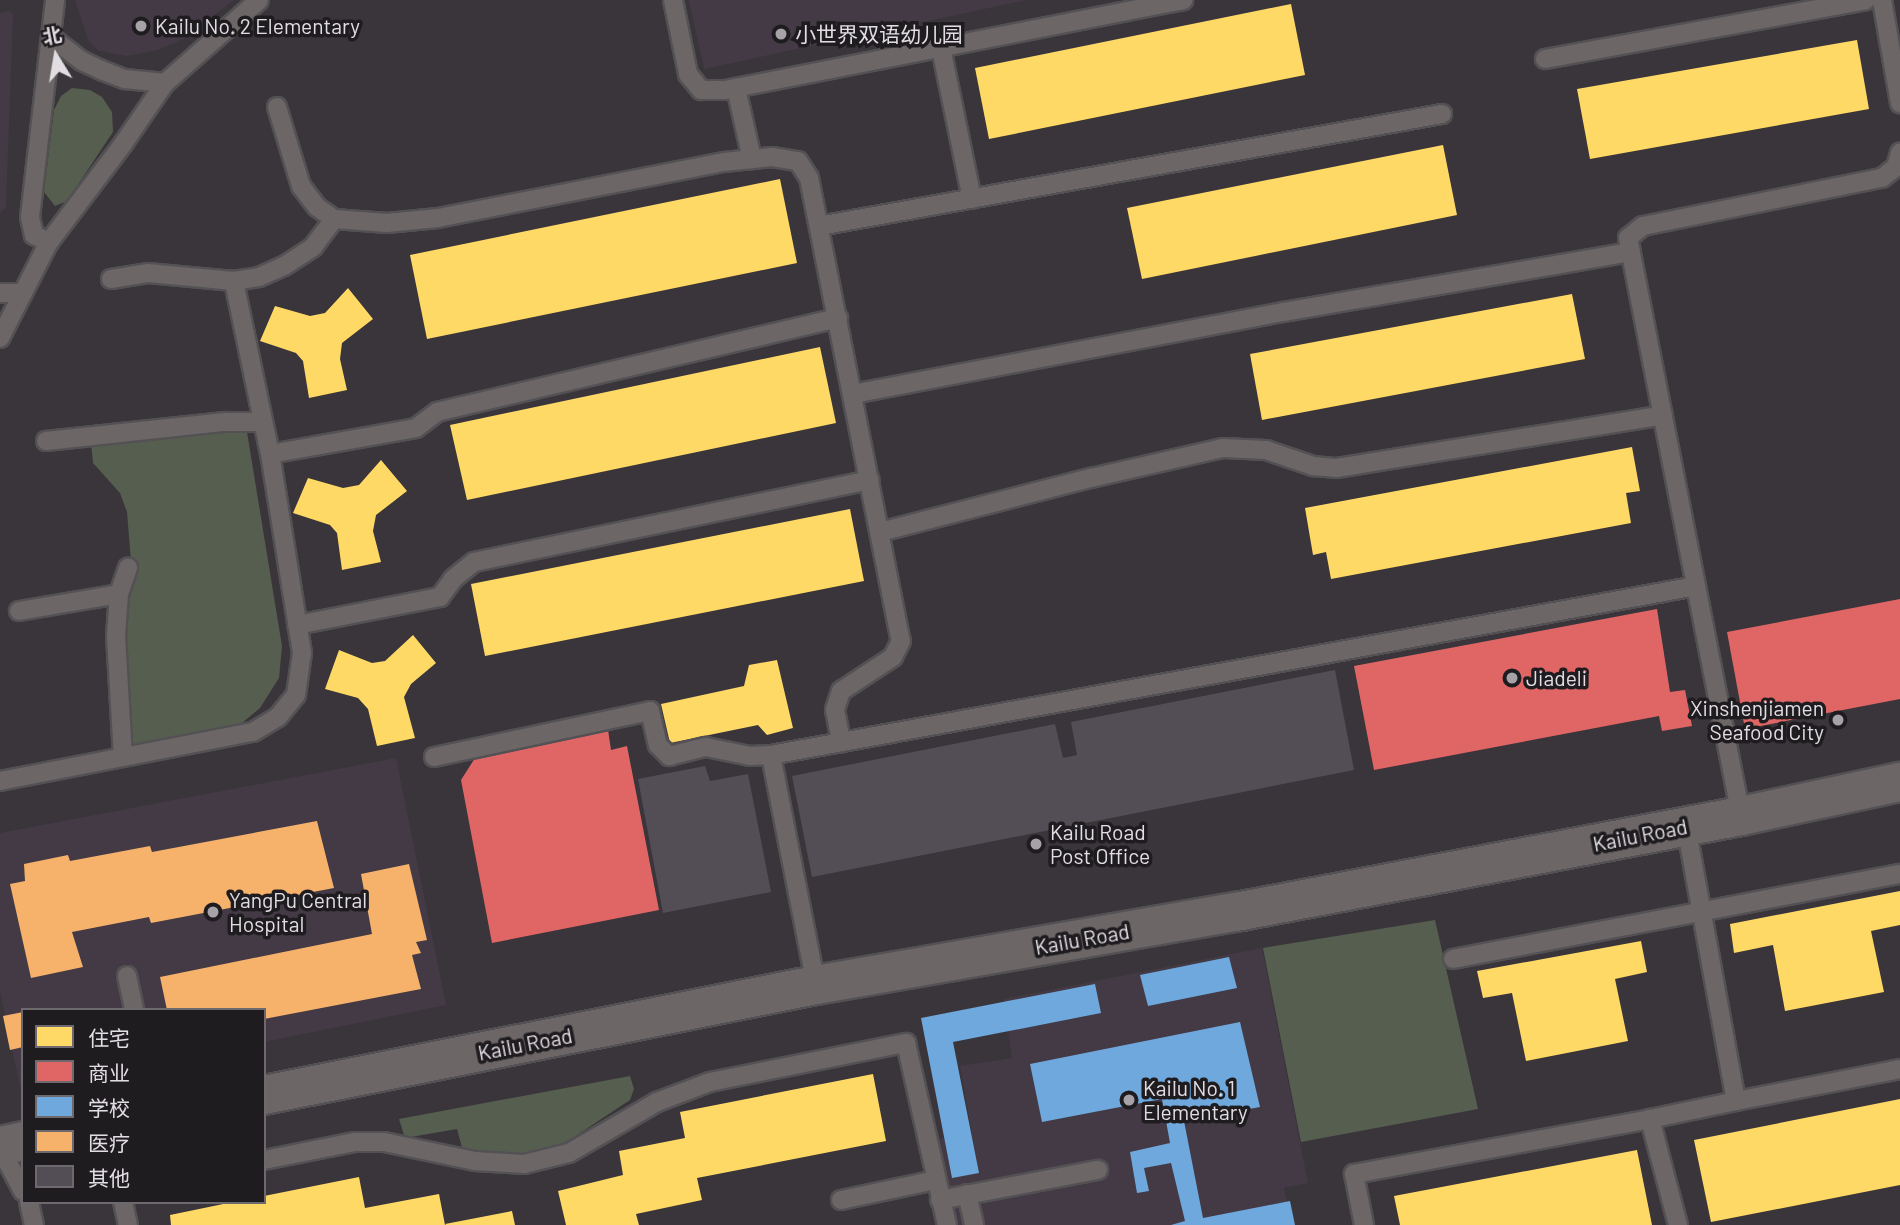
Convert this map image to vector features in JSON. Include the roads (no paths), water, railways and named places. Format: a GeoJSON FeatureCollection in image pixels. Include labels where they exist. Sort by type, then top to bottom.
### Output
{"type":"FeatureCollection","features":[{"type":"Feature","properties":{"kind":"street","name":"Kailu Road"},"geometry":{"type":"LineString","coordinates":[[266,1095],[816,985],[1236,912],[1686,827],[1900,782]]}},
{"type":"Feature","properties":{"kind":"street"},"geometry":{"type":"LineString","coordinates":[[0,1147],[21,1142]]}},
{"type":"Feature","properties":{"kind":"lane"},"geometry":{"type":"LineString","coordinates":[[49,242],[34,235],[30,217],[55,0]]}},
{"type":"Feature","properties":{"kind":"lane"},"geometry":{"type":"LineString","coordinates":[[0,338],[49,242],[165,83],[259,0]]}},
{"type":"Feature","properties":{"kind":"lane"},"geometry":{"type":"LineString","coordinates":[[673,0],[688,74],[701,90],[736,88],[1183,0]]}},
{"type":"Feature","properties":{"kind":"lane"},"geometry":{"type":"LineString","coordinates":[[1545,60],[1866,0]]}},
{"type":"Feature","properties":{"kind":"lane"},"geometry":{"type":"LineString","coordinates":[[1882,0],[1900,103]]}},
{"type":"Feature","properties":{"kind":"lane"},"geometry":{"type":"LineString","coordinates":[[51,37],[82,61],[101,70],[125,79],[165,83]]}},
{"type":"Feature","properties":{"kind":"lane"},"geometry":{"type":"LineString","coordinates":[[942,48],[972,199]]}},
{"type":"Feature","properties":{"kind":"lane"},"geometry":{"type":"LineString","coordinates":[[736,88],[752,159]]}},
{"type":"Feature","properties":{"kind":"lane"},"geometry":{"type":"LineString","coordinates":[[276,107],[302,186],[317,207],[334,219],[387,223],[438,218],[752,159],[772,157],[798,161],[809,178],[901,641],[893,657],[841,691],[835,710],[841,742]]}},
{"type":"Feature","properties":{"kind":"lane"},"geometry":{"type":"LineString","coordinates":[[819,226],[1442,114]]}},
{"type":"Feature","properties":{"kind":"lane"},"geometry":{"type":"LineString","coordinates":[[1741,816],[1628,238],[1643,226],[1882,178],[1896,167],[1900,153]]}},
{"type":"Feature","properties":{"kind":"lane"},"geometry":{"type":"LineString","coordinates":[[111,279],[148,273],[234,281],[259,277],[284,267],[313,247],[334,219]]}},
{"type":"Feature","properties":{"kind":"lane"},"geometry":{"type":"LineString","coordinates":[[853,394],[1283,312],[1631,252]]}},
{"type":"Feature","properties":{"kind":"lane"},"geometry":{"type":"LineString","coordinates":[[0,780],[253,732],[278,718],[296,695],[302,653],[298,625],[270,454],[234,281]]}},
{"type":"Feature","properties":{"kind":"lane"},"geometry":{"type":"LineString","coordinates":[[0,293],[23,293]]}},
{"type":"Feature","properties":{"kind":"lane"},"geometry":{"type":"LineString","coordinates":[[270,454],[416,428],[437,412],[838,318]]}},
{"type":"Feature","properties":{"kind":"lane"},"geometry":{"type":"LineString","coordinates":[[880,533],[1091,478],[1223,448],[1266,450],[1313,466],[1337,468],[1663,415]]}},
{"type":"Feature","properties":{"kind":"lane"},"geometry":{"type":"LineString","coordinates":[[46,441],[225,422],[262,422]]}},
{"type":"Feature","properties":{"kind":"lane"},"geometry":{"type":"LineString","coordinates":[[298,625],[440,597],[453,579],[474,562],[870,480]]}},
{"type":"Feature","properties":{"kind":"lane"},"geometry":{"type":"LineString","coordinates":[[124,757],[116,636],[119,594],[128,568]]}},
{"type":"Feature","properties":{"kind":"lane"},"geometry":{"type":"LineString","coordinates":[[434,757],[650,711],[658,745],[668,756],[706,747],[750,756],[771,755],[1696,586]]}},
{"type":"Feature","properties":{"kind":"lane"},"geometry":{"type":"LineString","coordinates":[[19,611],[119,594]]}},
{"type":"Feature","properties":{"kind":"lane"},"geometry":{"type":"LineString","coordinates":[[771,755],[816,985]]}},
{"type":"Feature","properties":{"kind":"lane"},"geometry":{"type":"LineString","coordinates":[[1686,827],[1736,1101]]}},
{"type":"Feature","properties":{"kind":"lane"},"geometry":{"type":"LineString","coordinates":[[1453,959],[1900,874]]}},
{"type":"Feature","properties":{"kind":"lane"},"geometry":{"type":"LineString","coordinates":[[127,976],[134,1008]]}},
{"type":"Feature","properties":{"kind":"lane"},"geometry":{"type":"LineString","coordinates":[[266,1160],[355,1142],[384,1142],[475,1161],[524,1164],[569,1153],[657,1102],[710,1082],[906,1043],[947,1225]]}},
{"type":"Feature","properties":{"kind":"lane"},"geometry":{"type":"LineString","coordinates":[[1364,1225],[1354,1174],[1900,1069]]}},
{"type":"Feature","properties":{"kind":"lane"},"geometry":{"type":"LineString","coordinates":[[1650,1119],[1678,1225]]}},
{"type":"Feature","properties":{"kind":"lane"},"geometry":{"type":"LineString","coordinates":[[0,1147],[21,1184]]}},
{"type":"Feature","properties":{"kind":"lane"},"geometry":{"type":"LineString","coordinates":[[940,1200],[1098,1170]]}},
{"type":"Feature","properties":{"kind":"lane"},"geometry":{"type":"LineString","coordinates":[[841,1200],[936,1180]]}},
{"type":"Feature","properties":{"kind":"lane"},"geometry":{"type":"LineString","coordinates":[[967,1194],[974,1225]]}},
{"type":"Feature","properties":{"kind":"lane"},"geometry":{"type":"LineString","coordinates":[[31,1204],[34,1225]]}},
{"type":"Feature","properties":{"kind":"lane"},"geometry":{"type":"LineString","coordinates":[[123,1204],[128,1225]]}},
{"type":"Feature","properties":{"kind":"place","name":"Kailu No. 2 Elementary"},"geometry":{"type":"Point","coordinates":[141,26]}},
{"type":"Feature","properties":{"kind":"place","name":"小世界双语幼儿园"},"geometry":{"type":"Point","coordinates":[781,34]}},
{"type":"Feature","properties":{"kind":"place","name":"Jiadeli"},"geometry":{"type":"Point","coordinates":[1512,678]}},
{"type":"Feature","properties":{"kind":"place","name":"Xinshenjiamen Seafood City"},"geometry":{"type":"Point","coordinates":[1838,720]}},
{"type":"Feature","properties":{"kind":"place","name":"Kailu Road Post Office"},"geometry":{"type":"Point","coordinates":[1036,844]}},
{"type":"Feature","properties":{"kind":"place","name":"YangPu Central Hospital"},"geometry":{"type":"Point","coordinates":[213,912]}},
{"type":"Feature","properties":{"kind":"place","name":"Kailu No. 1 Elementary"},"geometry":{"type":"Point","coordinates":[1129,1100]}}]}
